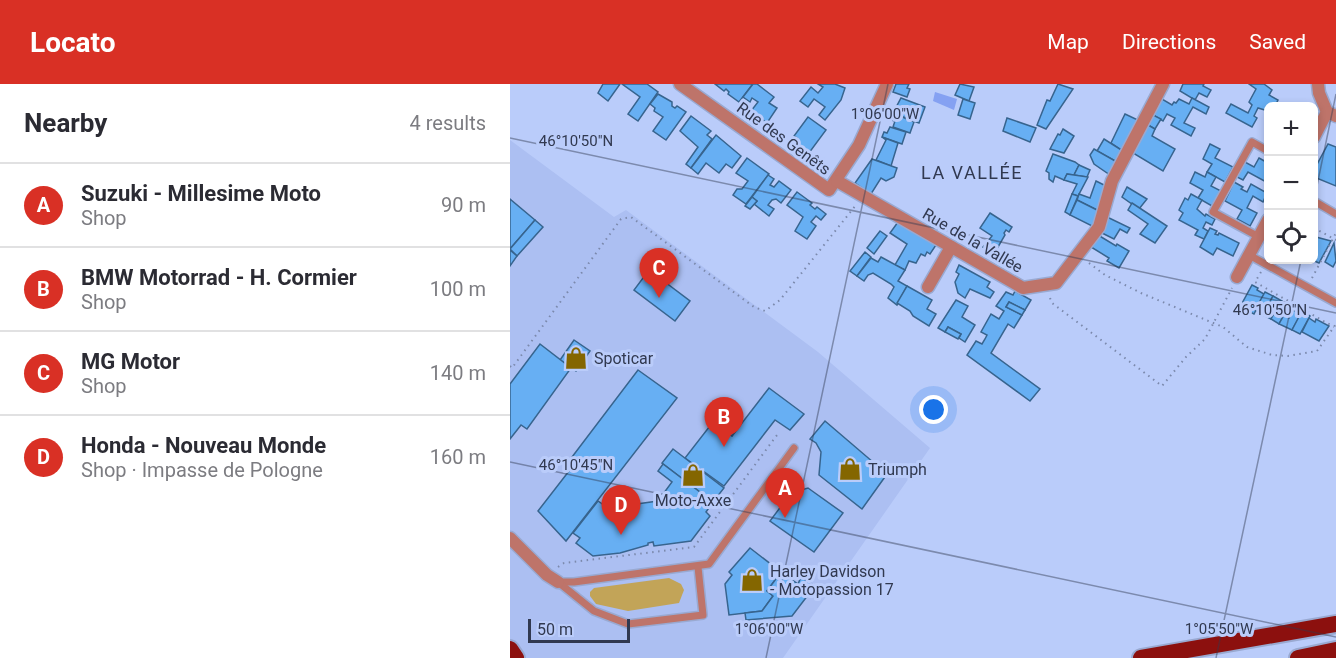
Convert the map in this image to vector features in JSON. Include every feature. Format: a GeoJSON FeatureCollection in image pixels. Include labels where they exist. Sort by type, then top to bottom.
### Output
{"type":"FeatureCollection","features":[{"type":"Feature","properties":{"kind":"highway"},"geometry":{"type":"LineString","coordinates":[[1142,658],[1336,624]]}},
{"type":"Feature","properties":{"kind":"highway"},"geometry":{"type":"LineString","coordinates":[[1182,658],[1336,624]]}},
{"type":"Feature","properties":{"kind":"highway"},"geometry":{"type":"LineString","coordinates":[[510,649],[516,658]]}},
{"type":"Feature","properties":{"kind":"highway"},"geometry":{"type":"LineString","coordinates":[[1298,658],[1336,650]]}},
{"type":"Feature","properties":{"kind":"street","name":"Rue des Genêts"},"geometry":{"type":"LineString","coordinates":[[680,84],[829,190],[860,145],[887,84]]}},
{"type":"Feature","properties":{"kind":"street"},"geometry":{"type":"LineString","coordinates":[[1044,285],[1056,283],[1099,227],[1112,181],[1162,84]]}},
{"type":"Feature","properties":{"kind":"street"},"geometry":{"type":"LineString","coordinates":[[1318,84],[1319,93],[1332,114],[1318,132]]}},
{"type":"Feature","properties":{"kind":"street","name":"Rue de la Vallée"},"geometry":{"type":"LineString","coordinates":[[837,181],[1023,288],[1044,285]]}},
{"type":"Feature","properties":{"kind":"street"},"geometry":{"type":"LineString","coordinates":[[1237,277],[1264,228]]}},
{"type":"Feature","properties":{"kind":"street"},"geometry":{"type":"LineString","coordinates":[[928,287],[951,247]]}},
{"type":"Feature","properties":{"kind":"street"},"geometry":{"type":"LineString","coordinates":[[510,538],[553,579]]}},
{"type":"Feature","properties":{"kind":"lane"},"geometry":{"type":"LineString","coordinates":[[1259,237],[1213,212],[1252,142],[1264,148]]}},
{"type":"Feature","properties":{"kind":"lane"},"geometry":{"type":"LineString","coordinates":[[1318,203],[1336,214]]}},
{"type":"Feature","properties":{"kind":"lane"},"geometry":{"type":"LineString","coordinates":[[1249,255],[1264,263]]}},
{"type":"Feature","properties":{"kind":"lane"},"geometry":{"type":"LineString","coordinates":[[1266,264],[1336,303]]}},
{"type":"Feature","properties":{"kind":"lane"},"geometry":{"type":"LineString","coordinates":[[553,579],[698,567],[709,564],[794,448]]}},
{"type":"Feature","properties":{"kind":"lane"},"geometry":{"type":"LineString","coordinates":[[553,579],[594,611],[628,624],[704,615],[698,567]]}},
{"type":"Feature","properties":{"kind":"path"},"geometry":{"type":"LineString","coordinates":[[510,366],[512,368],[621,219],[630,217],[754,307],[765,311],[780,300],[864,196]]}},
{"type":"Feature","properties":{"kind":"path"},"geometry":{"type":"LineString","coordinates":[[1318,230],[1335,239]]}},
{"type":"Feature","properties":{"kind":"path"},"geometry":{"type":"LineString","coordinates":[[1307,287],[1335,239],[1336,233]]}},
{"type":"Feature","properties":{"kind":"path"},"geometry":{"type":"LineString","coordinates":[[1077,255],[1105,275],[1141,293],[1223,327],[1247,348],[1272,355],[1288,356],[1317,351],[1335,326],[1255,282],[1266,264]]}},
{"type":"Feature","properties":{"kind":"path"},"geometry":{"type":"LineString","coordinates":[[1044,285],[1053,303],[1162,386],[1186,357],[1205,339],[1237,277]]}},
{"type":"Feature","properties":{"kind":"path"},"geometry":{"type":"LineString","coordinates":[[553,579],[564,563],[694,547],[777,435]]}},
{"type":"Feature","properties":{"kind":"shaded area"},"geometry":{"type":"Polygon","coordinates":[[[935,92],[957,99],[954,110],[933,101],[935,92]]]}},
{"type":"Feature","properties":{"kind":"shaded area"},"geometry":{"type":"Polygon","coordinates":[[[510,140],[614,217],[626,210],[818,352],[930,448],[783,658],[510,658],[510,140]]]}},
{"type":"Feature","properties":{"kind":"shaded area"},"geometry":{"type":"Polygon","coordinates":[[[669,578],[681,584],[684,590],[679,603],[628,611],[596,604],[590,596],[594,588],[669,578]]]}},
{"type":"Feature","properties":{"kind":"building"},"geometry":{"type":"Polygon","coordinates":[[[603,84],[620,84],[608,101],[598,93],[603,84]]]}},
{"type":"Feature","properties":{"kind":"building"},"geometry":{"type":"Polygon","coordinates":[[[622,84],[647,84],[658,92],[638,121],[628,114],[640,97],[622,84]]]}},
{"type":"Feature","properties":{"kind":"building"},"geometry":{"type":"Polygon","coordinates":[[[715,84],[752,85],[739,102],[728,94],[726,89],[724,91],[715,84]]]}},
{"type":"Feature","properties":{"kind":"building"},"geometry":{"type":"Polygon","coordinates":[[[753,84],[757,84],[774,97],[769,103],[777,108],[767,123],[751,111],[758,102],[752,98],[750,102],[743,97],[753,84]]]}},
{"type":"Feature","properties":{"kind":"building"},"geometry":{"type":"Polygon","coordinates":[[[818,84],[835,84],[845,88],[841,100],[825,120],[819,115],[825,107],[814,99],[808,107],[800,101],[811,87],[818,93],[823,87],[818,84]]]}},
{"type":"Feature","properties":{"kind":"building"},"geometry":{"type":"Polygon","coordinates":[[[896,84],[909,84],[907,97],[893,92],[896,84]]]}},
{"type":"Feature","properties":{"kind":"building"},"geometry":{"type":"Polygon","coordinates":[[[960,84],[974,87],[969,101],[955,95],[960,84]]]}},
{"type":"Feature","properties":{"kind":"building"},"geometry":{"type":"Polygon","coordinates":[[[1058,84],[1073,89],[1046,129],[1037,125],[1047,100],[1050,101],[1058,84]]]}},
{"type":"Feature","properties":{"kind":"building"},"geometry":{"type":"Polygon","coordinates":[[[1183,84],[1204,84],[1203,86],[1211,90],[1207,97],[1199,93],[1195,100],[1180,91],[1183,84]]]}},
{"type":"Feature","properties":{"kind":"building"},"geometry":{"type":"Polygon","coordinates":[[[1249,84],[1264,84],[1272,90],[1269,95],[1278,100],[1277,102],[1264,102],[1264,110],[1258,108],[1254,116],[1257,118],[1252,127],[1226,113],[1231,104],[1248,113],[1252,105],[1249,102],[1256,89],[1249,84]]]}},
{"type":"Feature","properties":{"kind":"building"},"geometry":{"type":"Polygon","coordinates":[[[658,94],[672,102],[675,108],[677,106],[686,112],[666,140],[653,131],[663,117],[654,111],[655,108],[650,104],[658,94]]]}},
{"type":"Feature","properties":{"kind":"building"},"geometry":{"type":"Polygon","coordinates":[[[901,98],[925,107],[919,123],[893,113],[901,98]]]}},
{"type":"Feature","properties":{"kind":"building"},"geometry":{"type":"Polygon","coordinates":[[[1192,98],[1209,107],[1206,114],[1193,107],[1184,123],[1195,128],[1191,136],[1171,125],[1175,118],[1167,114],[1163,121],[1153,115],[1162,99],[1172,105],[1179,99],[1189,104],[1192,98]]]}},
{"type":"Feature","properties":{"kind":"building"},"geometry":{"type":"Polygon","coordinates":[[[963,99],[975,103],[970,119],[958,115],[963,99]]]}},
{"type":"Feature","properties":{"kind":"building"},"geometry":{"type":"Polygon","coordinates":[[[893,113],[914,122],[910,133],[893,127],[895,121],[891,120],[893,113]]]}},
{"type":"Feature","properties":{"kind":"building"},"geometry":{"type":"Polygon","coordinates":[[[1125,114],[1140,121],[1123,151],[1111,143],[1125,114]]]}},
{"type":"Feature","properties":{"kind":"building"},"geometry":{"type":"Polygon","coordinates":[[[1153,115],[1161,119],[1155,129],[1148,125],[1153,115]]]}},
{"type":"Feature","properties":{"kind":"building"},"geometry":{"type":"Polygon","coordinates":[[[691,116],[711,131],[707,135],[712,139],[691,168],[686,164],[698,147],[680,131],[691,116]]]}},
{"type":"Feature","properties":{"kind":"building"},"geometry":{"type":"Polygon","coordinates":[[[808,117],[826,130],[806,157],[791,146],[797,138],[794,136],[808,117]]]}},
{"type":"Feature","properties":{"kind":"building"},"geometry":{"type":"Polygon","coordinates":[[[1007,118],[1036,128],[1030,142],[1003,131],[1007,118]]]}},
{"type":"Feature","properties":{"kind":"building"},"geometry":{"type":"Polygon","coordinates":[[[1148,125],[1155,129],[1152,136],[1175,149],[1163,171],[1133,153],[1148,125]]]}},
{"type":"Feature","properties":{"kind":"building"},"geometry":{"type":"Polygon","coordinates":[[[890,127],[906,132],[902,144],[882,137],[890,127]]]}},
{"type":"Feature","properties":{"kind":"building"},"geometry":{"type":"Polygon","coordinates":[[[1063,129],[1074,136],[1064,153],[1050,149],[1063,129]]]}},
{"type":"Feature","properties":{"kind":"building"},"geometry":{"type":"Polygon","coordinates":[[[716,135],[741,156],[732,168],[726,164],[719,173],[706,163],[698,174],[691,168],[716,135]]]}},
{"type":"Feature","properties":{"kind":"building"},"geometry":{"type":"Polygon","coordinates":[[[882,137],[898,143],[891,166],[876,160],[886,140],[882,137]]]}},
{"type":"Feature","properties":{"kind":"building"},"geometry":{"type":"Polygon","coordinates":[[[1104,139],[1123,151],[1117,162],[1097,151],[1104,139]]]}},
{"type":"Feature","properties":{"kind":"building"},"geometry":{"type":"Polygon","coordinates":[[[1210,144],[1220,149],[1215,158],[1233,167],[1225,182],[1207,172],[1212,164],[1203,159],[1210,144]]]}},
{"type":"Feature","properties":{"kind":"building"},"geometry":{"type":"Polygon","coordinates":[[[1328,144],[1336,147],[1336,186],[1318,179],[1318,163],[1328,144]]]}},
{"type":"Feature","properties":{"kind":"building"},"geometry":{"type":"Polygon","coordinates":[[[1094,149],[1117,162],[1110,175],[1094,164],[1090,155],[1094,149]]]}},
{"type":"Feature","properties":{"kind":"building"},"geometry":{"type":"Polygon","coordinates":[[[1053,154],[1079,165],[1074,175],[1067,174],[1064,180],[1055,176],[1053,182],[1049,179],[1049,173],[1046,171],[1053,154]]]}},
{"type":"Feature","properties":{"kind":"building"},"geometry":{"type":"Polygon","coordinates":[[[747,158],[769,174],[746,204],[733,195],[748,181],[736,173],[747,158]]]}},
{"type":"Feature","properties":{"kind":"building"},"geometry":{"type":"Polygon","coordinates":[[[1259,158],[1264,161],[1264,181],[1248,172],[1243,180],[1237,177],[1245,162],[1254,167],[1259,158]]]}},
{"type":"Feature","properties":{"kind":"building"},"geometry":{"type":"Polygon","coordinates":[[[872,159],[897,168],[894,177],[886,181],[881,178],[871,194],[855,183],[872,159]]]}},
{"type":"Feature","properties":{"kind":"building"},"geometry":{"type":"Polygon","coordinates":[[[1079,165],[1090,170],[1087,177],[1074,175],[1079,165]]]}},
{"type":"Feature","properties":{"kind":"building"},"geometry":{"type":"Polygon","coordinates":[[[1195,172],[1205,177],[1207,172],[1216,177],[1211,186],[1221,191],[1212,206],[1198,198],[1203,190],[1190,183],[1195,172]]]}},
{"type":"Feature","properties":{"kind":"building"},"geometry":{"type":"Polygon","coordinates":[[[1067,174],[1088,177],[1078,196],[1072,194],[1077,184],[1064,180],[1067,174]]]}},
{"type":"Feature","properties":{"kind":"building"},"geometry":{"type":"Polygon","coordinates":[[[768,175],[774,179],[770,185],[774,187],[779,181],[791,190],[781,203],[776,199],[772,200],[768,205],[774,209],[769,216],[754,204],[757,201],[752,197],[768,175]]]}},
{"type":"Feature","properties":{"kind":"building"},"geometry":{"type":"Polygon","coordinates":[[[1096,181],[1106,186],[1099,211],[1077,200],[1079,194],[1090,198],[1096,181]]]}},
{"type":"Feature","properties":{"kind":"building"},"geometry":{"type":"Polygon","coordinates":[[[1234,182],[1247,192],[1251,184],[1264,191],[1263,202],[1253,196],[1247,208],[1257,213],[1250,226],[1237,219],[1242,210],[1225,201],[1234,182]]]}},
{"type":"Feature","properties":{"kind":"building"},"geometry":{"type":"Polygon","coordinates":[[[1127,187],[1147,199],[1139,209],[1122,197],[1127,187]]]}},
{"type":"Feature","properties":{"kind":"building"},"geometry":{"type":"Polygon","coordinates":[[[797,192],[812,203],[810,205],[815,209],[817,207],[826,214],[821,220],[816,216],[811,222],[816,226],[807,239],[795,231],[803,217],[787,205],[797,192]]]}},
{"type":"Feature","properties":{"kind":"building"},"geometry":{"type":"Polygon","coordinates":[[[1072,194],[1078,196],[1070,215],[1065,212],[1072,194]]]}},
{"type":"Feature","properties":{"kind":"building"},"geometry":{"type":"Polygon","coordinates":[[[1191,194],[1202,200],[1197,209],[1205,216],[1206,214],[1215,219],[1212,225],[1206,222],[1203,228],[1208,231],[1204,239],[1195,235],[1198,230],[1179,220],[1183,213],[1179,210],[1185,198],[1188,200],[1191,194]]]}},
{"type":"Feature","properties":{"kind":"building"},"geometry":{"type":"Polygon","coordinates":[[[752,197],[757,201],[750,209],[745,206],[752,197]]]}},
{"type":"Feature","properties":{"kind":"building"},"geometry":{"type":"Polygon","coordinates":[[[510,199],[535,220],[510,249],[510,199]]]}},
{"type":"Feature","properties":{"kind":"building"},"geometry":{"type":"Polygon","coordinates":[[[1077,200],[1099,211],[1094,227],[1070,215],[1077,200]]]}},
{"type":"Feature","properties":{"kind":"building"},"geometry":{"type":"Polygon","coordinates":[[[1132,203],[1167,226],[1155,243],[1140,234],[1148,224],[1128,210],[1132,203]]]}},
{"type":"Feature","properties":{"kind":"building"},"geometry":{"type":"Polygon","coordinates":[[[990,213],[1012,227],[1009,232],[1006,230],[1004,233],[994,254],[983,247],[992,236],[980,228],[990,213]]]}},
{"type":"Feature","properties":{"kind":"building"},"geometry":{"type":"Polygon","coordinates":[[[1105,216],[1130,228],[1127,233],[1120,229],[1114,239],[1100,232],[1105,216]]]}},
{"type":"Feature","properties":{"kind":"building"},"geometry":{"type":"Polygon","coordinates":[[[535,220],[543,227],[517,256],[510,249],[535,220]]]}},
{"type":"Feature","properties":{"kind":"building"},"geometry":{"type":"Polygon","coordinates":[[[898,222],[936,245],[930,254],[927,252],[925,256],[921,254],[916,263],[909,261],[905,270],[895,265],[907,244],[890,233],[898,222]]]}},
{"type":"Feature","properties":{"kind":"building"},"geometry":{"type":"Polygon","coordinates":[[[1210,228],[1217,231],[1215,234],[1219,233],[1239,243],[1233,256],[1217,248],[1213,255],[1200,247],[1210,228]]]}},
{"type":"Feature","properties":{"kind":"building"},"geometry":{"type":"Polygon","coordinates":[[[880,231],[887,236],[874,254],[867,248],[880,231]]]}},
{"type":"Feature","properties":{"kind":"building"},"geometry":{"type":"Polygon","coordinates":[[[1098,235],[1129,251],[1119,268],[1107,261],[1109,258],[1091,247],[1098,235]]]}},
{"type":"Feature","properties":{"kind":"building"},"geometry":{"type":"Polygon","coordinates":[[[1318,238],[1331,241],[1318,263],[1318,238]]]}},
{"type":"Feature","properties":{"kind":"building"},"geometry":{"type":"Polygon","coordinates":[[[1334,243],[1336,261],[1333,267],[1325,262],[1334,243]]]}},
{"type":"Feature","properties":{"kind":"building"},"geometry":{"type":"Polygon","coordinates":[[[510,250],[517,256],[510,266],[510,250]]]}},
{"type":"Feature","properties":{"kind":"building"},"geometry":{"type":"Polygon","coordinates":[[[865,252],[871,257],[857,276],[850,271],[865,252]]]}},
{"type":"Feature","properties":{"kind":"building"},"geometry":{"type":"Polygon","coordinates":[[[881,257],[905,270],[898,281],[907,286],[897,305],[888,298],[894,287],[891,284],[873,273],[868,275],[864,281],[857,276],[871,258],[878,262],[881,257]]]}},
{"type":"Feature","properties":{"kind":"building"},"geometry":{"type":"Polygon","coordinates":[[[959,265],[990,282],[987,287],[994,292],[990,298],[970,289],[965,298],[958,293],[955,282],[959,274],[956,272],[959,265]]]}},
{"type":"Feature","properties":{"kind":"building"},"geometry":{"type":"Polygon","coordinates":[[[649,270],[690,301],[675,321],[634,290],[649,270]]]}},
{"type":"Feature","properties":{"kind":"building"},"geometry":{"type":"Polygon","coordinates":[[[1252,285],[1264,294],[1254,314],[1240,307],[1252,285]]]}},
{"type":"Feature","properties":{"kind":"building"},"geometry":{"type":"Polygon","coordinates":[[[907,286],[932,300],[927,309],[936,314],[929,326],[897,303],[907,286]]]}},
{"type":"Feature","properties":{"kind":"building"},"geometry":{"type":"Polygon","coordinates":[[[1015,291],[1031,300],[1025,310],[1009,302],[1006,307],[1022,315],[1014,328],[1008,324],[991,353],[1040,389],[1030,401],[967,355],[976,341],[982,344],[985,339],[987,335],[981,332],[991,314],[999,319],[1004,311],[996,306],[1006,292],[1013,295],[1015,291]]]}},
{"type":"Feature","properties":{"kind":"building"},"geometry":{"type":"Polygon","coordinates":[[[1265,292],[1273,296],[1263,315],[1255,310],[1265,292]]]}},
{"type":"Feature","properties":{"kind":"building"},"geometry":{"type":"Polygon","coordinates":[[[1273,296],[1282,301],[1271,319],[1263,315],[1273,296]]]}},
{"type":"Feature","properties":{"kind":"building"},"geometry":{"type":"Polygon","coordinates":[[[956,300],[968,306],[962,317],[975,325],[965,342],[959,338],[961,334],[948,327],[945,332],[938,328],[956,300]]]}},
{"type":"Feature","properties":{"kind":"building"},"geometry":{"type":"Polygon","coordinates":[[[1009,302],[1025,310],[1022,315],[1006,307],[1009,302]]]}},
{"type":"Feature","properties":{"kind":"building"},"geometry":{"type":"Polygon","coordinates":[[[1280,303],[1293,310],[1289,318],[1284,315],[1279,324],[1271,319],[1280,303]]]}},
{"type":"Feature","properties":{"kind":"building"},"geometry":{"type":"Polygon","coordinates":[[[1293,310],[1301,314],[1292,330],[1279,324],[1284,315],[1289,318],[1293,310]]]}},
{"type":"Feature","properties":{"kind":"building"},"geometry":{"type":"Polygon","coordinates":[[[1302,311],[1310,316],[1300,334],[1292,330],[1302,311]]]}},
{"type":"Feature","properties":{"kind":"building"},"geometry":{"type":"Polygon","coordinates":[[[1309,318],[1329,326],[1319,341],[1302,332],[1309,318]]]}},
{"type":"Feature","properties":{"kind":"building"},"geometry":{"type":"Polygon","coordinates":[[[948,327],[961,334],[958,339],[945,332],[948,327]]]}},
{"type":"Feature","properties":{"kind":"building"},"geometry":{"type":"Polygon","coordinates":[[[574,340],[590,351],[576,371],[560,360],[574,340]]]}},
{"type":"Feature","properties":{"kind":"building"},"geometry":{"type":"Polygon","coordinates":[[[540,344],[571,368],[527,429],[521,425],[510,439],[510,384],[540,344]]]}},
{"type":"Feature","properties":{"kind":"building"},"geometry":{"type":"Polygon","coordinates":[[[638,370],[677,398],[566,541],[538,511],[576,462],[572,457],[638,370]]]}},
{"type":"Feature","properties":{"kind":"building"},"geometry":{"type":"Polygon","coordinates":[[[769,388],[804,414],[790,430],[775,420],[724,486],[685,458],[713,422],[732,436],[769,388]]]}},
{"type":"Feature","properties":{"kind":"building"},"geometry":{"type":"Polygon","coordinates":[[[722,409],[741,423],[732,436],[713,422],[722,409]]]}},
{"type":"Feature","properties":{"kind":"building","name":"Triumph"},"geometry":{"type":"Polygon","coordinates":[[[825,421],[887,474],[862,509],[819,475],[821,452],[816,443],[810,439],[825,421]]]}},
{"type":"Feature","properties":{"kind":"building","name":"Moto-Axxe"},"geometry":{"type":"Polygon","coordinates":[[[673,449],[724,488],[713,502],[662,463],[673,449]]]}},
{"type":"Feature","properties":{"kind":"building"},"geometry":{"type":"Polygon","coordinates":[[[663,464],[713,502],[706,512],[710,516],[691,541],[654,546],[653,542],[620,553],[593,556],[576,543],[580,538],[573,533],[598,501],[608,508],[658,501],[672,482],[658,471],[663,464]]]}},
{"type":"Feature","properties":{"kind":"building"},"geometry":{"type":"Polygon","coordinates":[[[808,488],[843,513],[814,552],[770,521],[791,493],[808,488]]]}},
{"type":"Feature","properties":{"kind":"building","name":"Harley Davidson - Motopassion 17"},"geometry":{"type":"Polygon","coordinates":[[[750,548],[781,572],[767,591],[773,596],[762,611],[729,615],[725,584],[732,575],[729,572],[750,548]]]}},
{"type":"Feature","properties":{"kind":"building"},"geometry":{"type":"Polygon","coordinates":[[[781,572],[798,584],[801,577],[815,586],[792,616],[746,620],[745,613],[762,611],[773,596],[767,591],[781,572]]]}},
{"type":"Feature","properties":{"kind":"place","name":"MG Motor"},"geometry":{"type":"Point","coordinates":[659,298]}},
{"type":"Feature","properties":{"kind":"place","name":"Spoticar"},"geometry":{"type":"Point","coordinates":[576,358]}},
{"type":"Feature","properties":{"kind":"place","name":"BMW Motorrad - H. Cormier"},"geometry":{"type":"Point","coordinates":[724,447]}},
{"type":"Feature","properties":{"kind":"place","name":"Triumph"},"geometry":{"type":"Point","coordinates":[850,469]}},
{"type":"Feature","properties":{"kind":"place","name":"Moto-Axxe"},"geometry":{"type":"Point","coordinates":[693,475]}},
{"type":"Feature","properties":{"kind":"place","name":"Suzuki - Millesime Moto"},"geometry":{"type":"Point","coordinates":[785,518]}},
{"type":"Feature","properties":{"kind":"place","name":"Honda - Nouveau Monde"},"geometry":{"type":"Point","coordinates":[621,535]}},
{"type":"Feature","properties":{"kind":"place","name":"Harley Davidson - Motopassion 17"},"geometry":{"type":"Point","coordinates":[752,580]}},
{"type":"Feature","properties":{"kind":"district","name":"LA VALLÉE"},"geometry":{"type":"Point","coordinates":[972,173]}}]}
